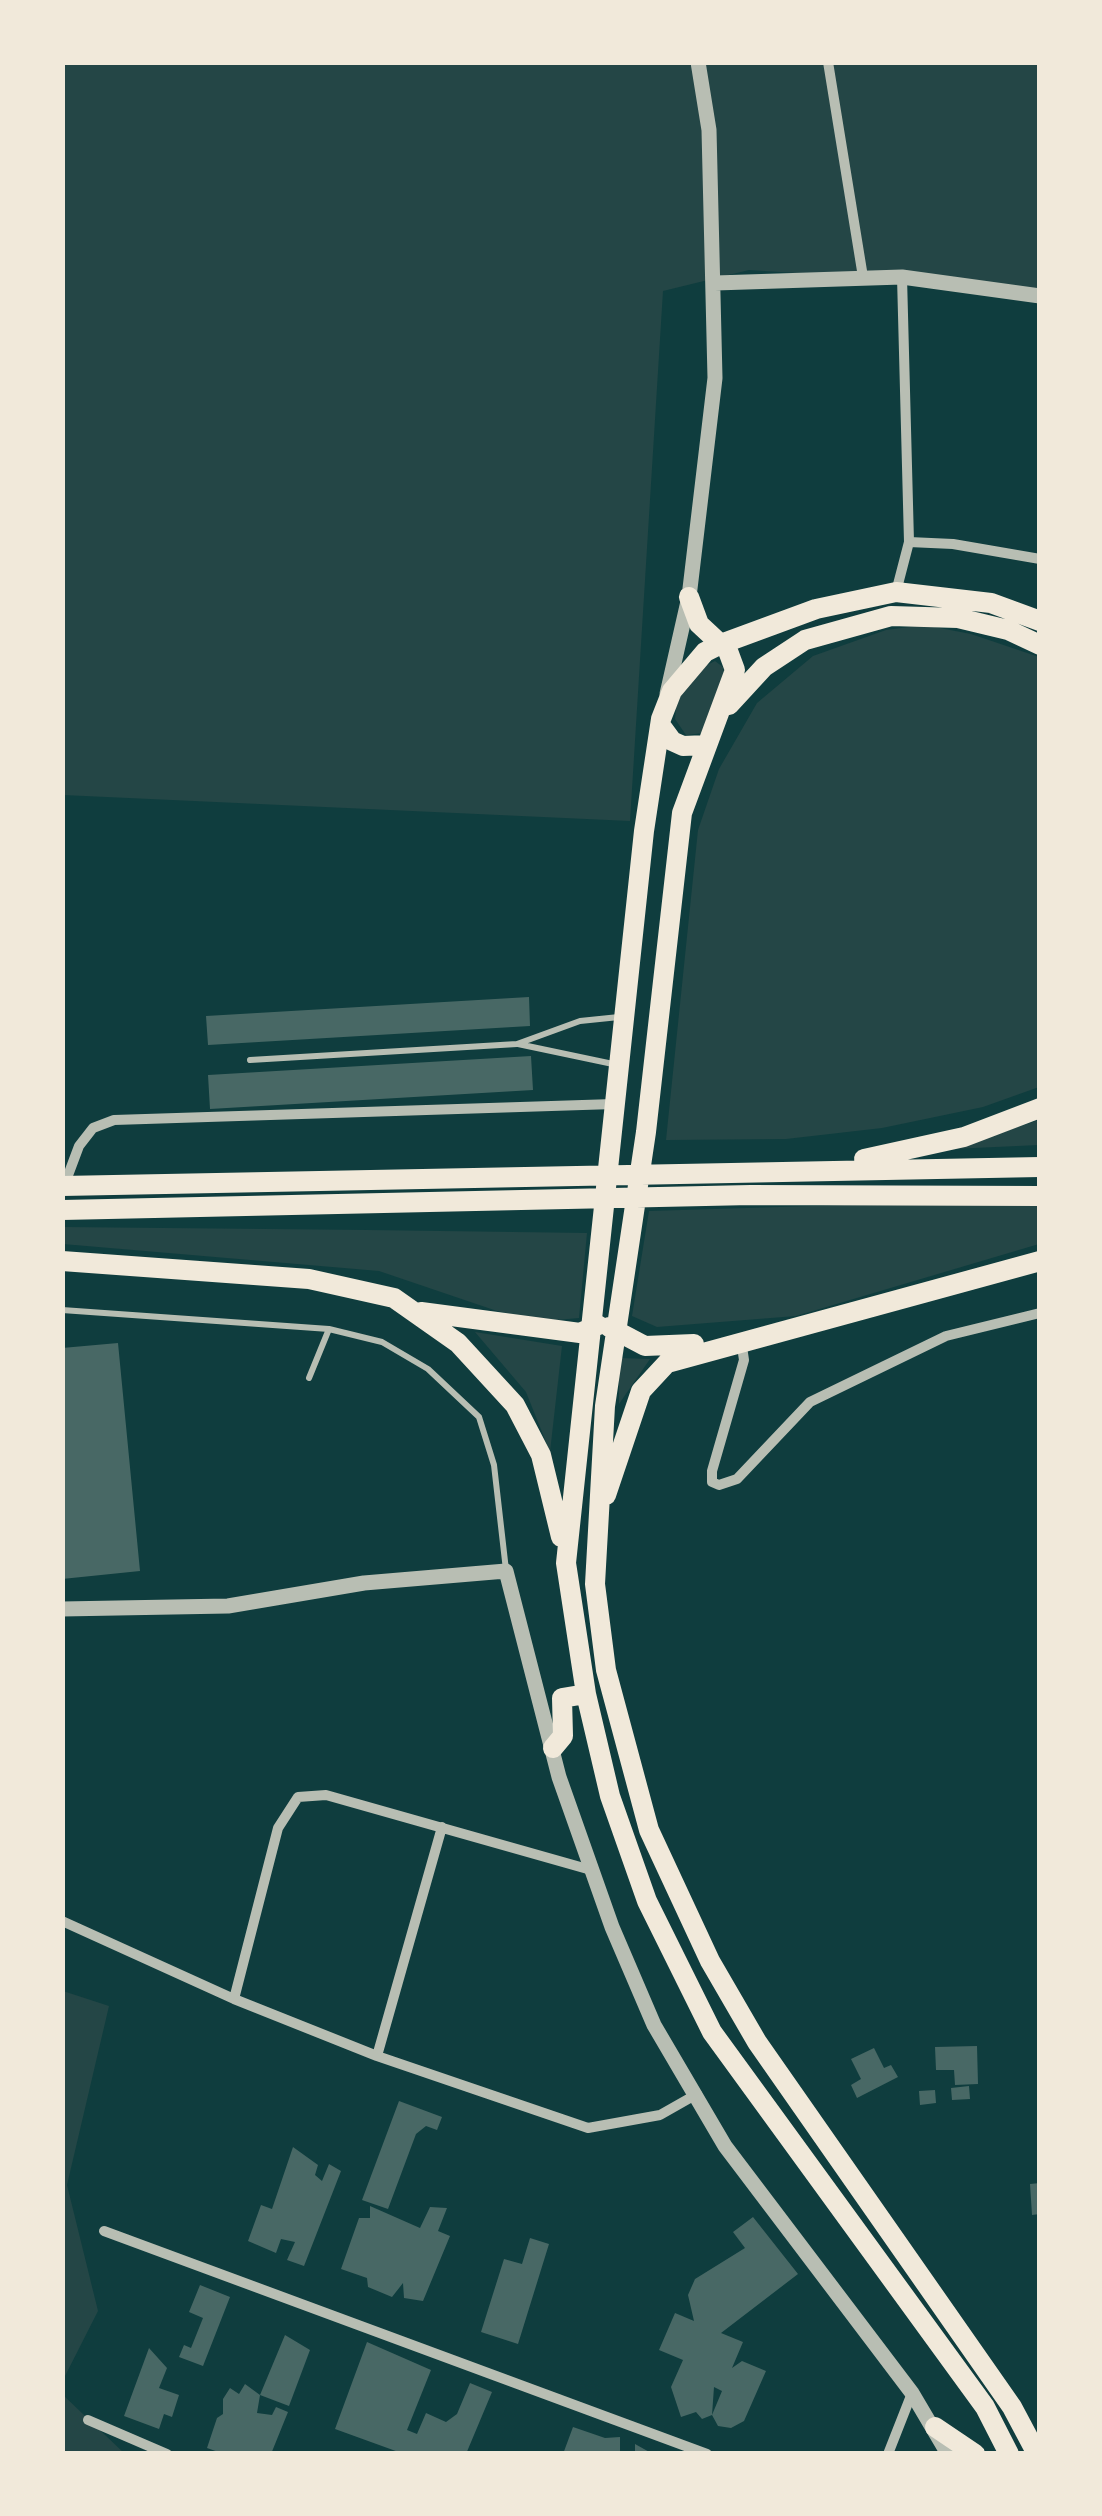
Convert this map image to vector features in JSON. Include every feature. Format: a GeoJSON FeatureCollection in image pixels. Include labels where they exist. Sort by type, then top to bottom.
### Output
{"type":"FeatureCollection","features":[{"type":"Feature","properties":{"kind":"highway"},"geometry":{"type":"LineString","coordinates":[[794,1327],[668,1348],[644,1346],[607,1323],[592,1300],[644,831],[661,722],[683,675],[704,652],[816,609],[896,592],[934,593],[991,603],[1040,620]]}},
{"type":"Feature","properties":{"kind":"highway"},"geometry":{"type":"LineString","coordinates":[[566,1562],[607,1323],[646,1132],[682,813],[735,670],[721,644],[699,624],[689,597]]}},
{"type":"Feature","properties":{"kind":"highway"},"geometry":{"type":"LineString","coordinates":[[721,714],[764,666],[795,646],[828,630],[891,616],[958,618],[1008,630],[1040,645]]}},
{"type":"Feature","properties":{"kind":"highway"},"geometry":{"type":"LineString","coordinates":[[699,624],[753,631]]}},
{"type":"Feature","properties":{"kind":"highway"},"geometry":{"type":"LineString","coordinates":[[661,722],[672,741],[683,746],[707,745]]}},
{"type":"Feature","properties":{"kind":"highway"},"geometry":{"type":"LineString","coordinates":[[811,1169],[964,1137],[1040,1108]]}},
{"type":"Feature","properties":{"kind":"highway"},"geometry":{"type":"LineString","coordinates":[[63,1186],[811,1169],[1040,1168]]}},
{"type":"Feature","properties":{"kind":"highway"},"geometry":{"type":"LineString","coordinates":[[62,1210],[751,1195],[1040,1196]]}},
{"type":"Feature","properties":{"kind":"highway"},"geometry":{"type":"LineString","coordinates":[[598,1520],[632,1412],[646,1382],[666,1363],[1040,1260]]}},
{"type":"Feature","properties":{"kind":"highway"},"geometry":{"type":"LineString","coordinates":[[62,1261],[309,1279],[394,1298],[419,1312],[478,1363],[529,1428],[550,1482],[586,1694],[629,1855],[712,2032],[985,2407],[1008,2454]]}},
{"type":"Feature","properties":{"kind":"highway"},"geometry":{"type":"LineString","coordinates":[[419,1312],[556,1331],[607,1323]]}},
{"type":"Feature","properties":{"kind":"highway"},"geometry":{"type":"LineString","coordinates":[[607,1323],[595,1584],[606,1670],[649,1830],[710,1961],[757,2042],[1012,2407],[1038,2454]]}},
{"type":"Feature","properties":{"kind":"highway"},"geometry":{"type":"LineString","coordinates":[[553,1748],[563,1736],[562,1698],[586,1694]]}},
{"type":"Feature","properties":{"kind":"highway"},"geometry":{"type":"LineString","coordinates":[[935,2427],[975,2454]]}},
{"type":"Feature","properties":{"kind":"street"},"geometry":{"type":"LineString","coordinates":[[661,722],[689,597],[714,378],[709,130],[698,62]]}},
{"type":"Feature","properties":{"kind":"street"},"geometry":{"type":"LineString","coordinates":[[828,62],[862,277]]}},
{"type":"Feature","properties":{"kind":"street"},"geometry":{"type":"LineString","coordinates":[[715,283],[902,277],[1040,296]]}},
{"type":"Feature","properties":{"kind":"street"},"geometry":{"type":"LineString","coordinates":[[896,592],[909,542],[902,277]]}},
{"type":"Feature","properties":{"kind":"street"},"geometry":{"type":"LineString","coordinates":[[909,542],[953,544],[1040,558]]}},
{"type":"Feature","properties":{"kind":"street"},"geometry":{"type":"LineString","coordinates":[[63,1186],[79,1146],[94,1128],[114,1120],[615,1104]]}},
{"type":"Feature","properties":{"kind":"street"},"geometry":{"type":"LineString","coordinates":[[741,1340],[744,1360],[712,1471],[712,1482],[719,1486],[737,1479],[810,1402],[946,1336],[1040,1313]]}},
{"type":"Feature","properties":{"kind":"street"},"geometry":{"type":"LineString","coordinates":[[62,1609],[228,1606],[364,1583],[506,1571],[590,1870],[654,2025],[725,2146],[912,2393],[948,2454]]}},
{"type":"Feature","properties":{"kind":"street"},"geometry":{"type":"LineString","coordinates":[[234,1999],[278,1828],[298,1797],[326,1796],[590,1870]]}},
{"type":"Feature","properties":{"kind":"street"},"geometry":{"type":"LineString","coordinates":[[378,2056],[442,1827]]}},
{"type":"Feature","properties":{"kind":"street"},"geometry":{"type":"LineString","coordinates":[[62,1921],[234,1999],[378,2056],[588,2128],[660,2114],[696,2094]]}},
{"type":"Feature","properties":{"kind":"street"},"geometry":{"type":"LineString","coordinates":[[104,2231],[707,2454]]}},
{"type":"Feature","properties":{"kind":"street"},"geometry":{"type":"LineString","coordinates":[[888,2454],[912,2393]]}},
{"type":"Feature","properties":{"kind":"street"},"geometry":{"type":"LineString","coordinates":[[88,2420],[167,2454]]}},
{"type":"Feature","properties":{"kind":"lane"},"geometry":{"type":"LineString","coordinates":[[516,1044],[580,1021],[626,1016]]}},
{"type":"Feature","properties":{"kind":"lane"},"geometry":{"type":"LineString","coordinates":[[250,1060],[516,1044],[621,1065]]}},
{"type":"Feature","properties":{"kind":"lane"},"geometry":{"type":"LineString","coordinates":[[62,1310],[329,1329],[398,1350],[428,1368],[479,1417],[494,1465],[506,1571]]}},
{"type":"Feature","properties":{"kind":"lane"},"geometry":{"type":"LineString","coordinates":[[309,1378],[329,1329]]}},
{"type":"Feature","properties":{"kind":"shaded area"},"geometry":{"type":"Polygon","coordinates":[[[63,63],[1039,63],[1039,297],[997,286],[749,270],[663,291],[630,821],[63,795],[63,63]]]}},
{"type":"Feature","properties":{"kind":"shaded area"},"geometry":{"type":"Polygon","coordinates":[[[924,625],[971,634],[1039,657],[1039,1087],[983,1107],[882,1128],[786,1139],[666,1140],[698,830],[719,769],[757,703],[813,656],[886,630],[924,625]]]}},
{"type":"Feature","properties":{"kind":"shaded area"},"geometry":{"type":"Polygon","coordinates":[[[715,661],[723,667],[726,683],[704,733],[686,735],[675,719],[676,707],[691,673],[715,661]]]}},
{"type":"Feature","properties":{"kind":"shaded area"},"geometry":{"type":"Polygon","coordinates":[[[1039,1120],[1039,1145],[952,1149],[1039,1120]]]}},
{"type":"Feature","properties":{"kind":"shaded area"},"geometry":{"type":"Polygon","coordinates":[[[1039,1199],[1039,1244],[796,1316],[657,1327],[632,1316],[649,1211],[1039,1199]]]}},
{"type":"Feature","properties":{"kind":"shaded area"},"geometry":{"type":"Polygon","coordinates":[[[63,1227],[587,1233],[579,1318],[545,1321],[497,1311],[379,1271],[63,1244],[63,1227]]]}},
{"type":"Feature","properties":{"kind":"shaded area"},"geometry":{"type":"Polygon","coordinates":[[[475,1332],[562,1346],[550,1452],[526,1392],[475,1332]]]}},
{"type":"Feature","properties":{"kind":"shaded area"},"geometry":{"type":"Polygon","coordinates":[[[619,1358],[650,1359],[619,1404],[619,1358]]]}},
{"type":"Feature","properties":{"kind":"shaded area"},"geometry":{"type":"Polygon","coordinates":[[[63,1991],[109,2006],[67,2185],[98,2311],[63,2380],[63,1991]]]}},
{"type":"Feature","properties":{"kind":"shaded area"},"geometry":{"type":"Polygon","coordinates":[[[63,2395],[124,2453],[63,2453],[63,2395]]]}},
{"type":"Feature","properties":{"kind":"building"},"geometry":{"type":"Polygon","coordinates":[[[529,997],[530,1026],[208,1045],[206,1016],[529,997]]]}},
{"type":"Feature","properties":{"kind":"building"},"geometry":{"type":"Polygon","coordinates":[[[531,1056],[533,1090],[210,1109],[208,1075],[531,1056]]]}},
{"type":"Feature","properties":{"kind":"building"},"geometry":{"type":"Polygon","coordinates":[[[118,1343],[140,1571],[62,1579],[62,1348],[118,1343]]]}},
{"type":"Feature","properties":{"kind":"building"},"geometry":{"type":"Polygon","coordinates":[[[977,2046],[978,2084],[955,2085],[954,2070],[936,2070],[935,2047],[977,2046]]]}},
{"type":"Feature","properties":{"kind":"building"},"geometry":{"type":"Polygon","coordinates":[[[874,2048],[884,2068],[891,2065],[898,2077],[857,2098],[851,2085],[861,2079],[851,2059],[874,2048]]]}},
{"type":"Feature","properties":{"kind":"building"},"geometry":{"type":"Polygon","coordinates":[[[969,2086],[970,2099],[952,2100],[951,2088],[969,2086]]]}},
{"type":"Feature","properties":{"kind":"building"},"geometry":{"type":"Polygon","coordinates":[[[935,2090],[936,2103],[920,2105],[919,2091],[935,2090]]]}},
{"type":"Feature","properties":{"kind":"building"},"geometry":{"type":"Polygon","coordinates":[[[399,2101],[442,2117],[437,2130],[426,2126],[416,2134],[388,2209],[362,2200],[399,2101]]]}},
{"type":"Feature","properties":{"kind":"building"},"geometry":{"type":"Polygon","coordinates":[[[293,2147],[318,2165],[315,2175],[322,2181],[329,2164],[341,2171],[304,2266],[287,2260],[295,2242],[281,2239],[276,2253],[248,2241],[261,2205],[272,2209],[293,2147]]]}},
{"type":"Feature","properties":{"kind":"building"},"geometry":{"type":"Polygon","coordinates":[[[1040,2183],[1040,2214],[1032,2215],[1030,2184],[1040,2183]]]}},
{"type":"Feature","properties":{"kind":"building"},"geometry":{"type":"Polygon","coordinates":[[[370,2206],[420,2228],[430,2207],[447,2208],[438,2231],[450,2236],[423,2301],[404,2298],[403,2283],[392,2297],[368,2287],[367,2278],[341,2269],[359,2218],[370,2218],[370,2206]]]}},
{"type":"Feature","properties":{"kind":"building"},"geometry":{"type":"Polygon","coordinates":[[[753,2217],[798,2274],[721,2333],[743,2342],[732,2368],[742,2361],[766,2371],[744,2421],[731,2428],[718,2426],[712,2415],[702,2419],[696,2412],[681,2417],[671,2387],[683,2360],[659,2350],[675,2313],[694,2321],[688,2295],[695,2279],[745,2248],[733,2232],[753,2217]],[[714,2387],[712,2415],[722,2391],[714,2387]]]}},
{"type":"Feature","properties":{"kind":"building"},"geometry":{"type":"Polygon","coordinates":[[[530,2238],[549,2244],[518,2344],[481,2332],[504,2259],[522,2264],[530,2238]]]}},
{"type":"Feature","properties":{"kind":"building"},"geometry":{"type":"Polygon","coordinates":[[[200,2285],[230,2297],[203,2366],[179,2357],[184,2345],[191,2348],[203,2318],[189,2312],[200,2285]]]}},
{"type":"Feature","properties":{"kind":"building"},"geometry":{"type":"Polygon","coordinates":[[[285,2335],[310,2350],[289,2406],[260,2395],[285,2335]]]}},
{"type":"Feature","properties":{"kind":"building"},"geometry":{"type":"Polygon","coordinates":[[[367,2342],[431,2370],[407,2430],[417,2434],[426,2413],[446,2422],[457,2414],[470,2383],[492,2392],[466,2454],[404,2454],[335,2429],[367,2342]]]}},
{"type":"Feature","properties":{"kind":"building"},"geometry":{"type":"Polygon","coordinates":[[[149,2348],[167,2368],[159,2388],[179,2395],[172,2417],[164,2414],[159,2429],[124,2416],[149,2348]]]}},
{"type":"Feature","properties":{"kind":"building"},"geometry":{"type":"Polygon","coordinates":[[[245,2384],[260,2395],[257,2413],[272,2415],[276,2407],[288,2412],[271,2454],[224,2454],[207,2448],[230,2388],[239,2394],[245,2384]]]}},
{"type":"Feature","properties":{"kind":"building"},"geometry":{"type":"Polygon","coordinates":[[[573,2427],[605,2438],[620,2437],[620,2454],[563,2454],[573,2427]]]}},
{"type":"Feature","properties":{"kind":"building"},"geometry":{"type":"Polygon","coordinates":[[[635,2444],[653,2454],[635,2454],[635,2444]]]}}]}
